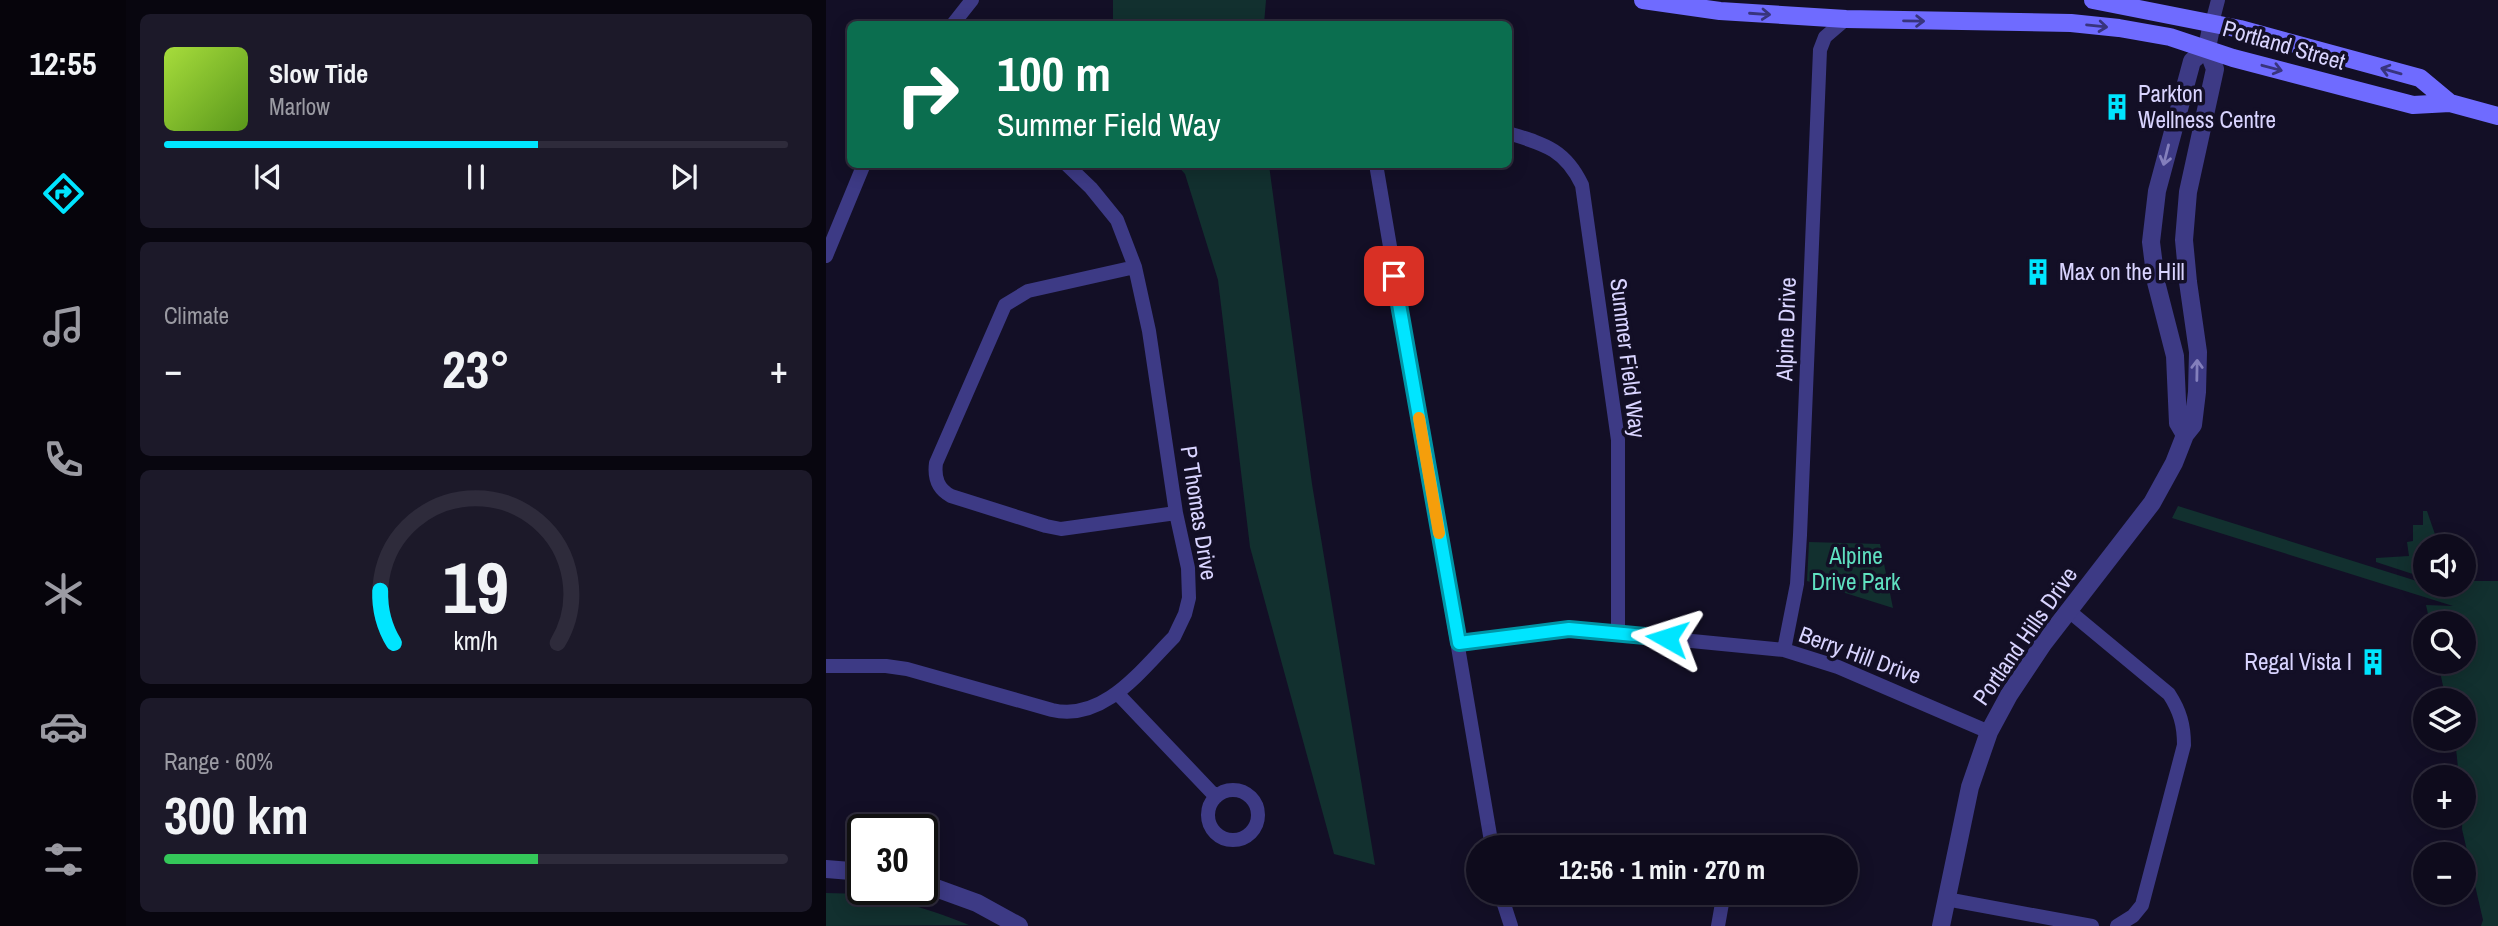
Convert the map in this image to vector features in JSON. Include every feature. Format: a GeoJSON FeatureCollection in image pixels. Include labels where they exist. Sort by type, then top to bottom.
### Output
{"type":"FeatureCollection","features":[{"type":"Feature","properties":{"kind":"main road","name":"Portland Street"},"geometry":{"type":"LineString","coordinates":[[1643,0],[1720,11],[1846,19],[2071,23],[2132,30],[2170,37],[2233,58],[2413,106],[2450,103],[2498,116]]}},
{"type":"Feature","properties":{"kind":"main road","name":"Portland Street"},"geometry":{"type":"LineString","coordinates":[[2093,0],[2212,23],[2420,78],[2450,103]]}},
{"type":"Feature","properties":{"kind":"street"},"geometry":{"type":"LineString","coordinates":[[955,21],[972,0]]}},
{"type":"Feature","properties":{"kind":"street"},"geometry":{"type":"LineString","coordinates":[[2212,23],[2218,0]]}},
{"type":"Feature","properties":{"kind":"street","name":"Alpine Drive"},"geometry":{"type":"LineString","coordinates":[[1784,650],[1797,584],[1800,535],[1820,50],[1825,37],[1846,19]]}},
{"type":"Feature","properties":{"kind":"street","name":"Portland Hills Drive"},"geometry":{"type":"LineString","coordinates":[[1941,926],[1970,787],[1989,732],[2016,684],[2152,503],[2175,463],[2185,435],[2193,425],[2198,352],[2185,240],[2188,192],[2216,69],[2207,48],[2212,23]]}},
{"type":"Feature","properties":{"kind":"street","name":"Portland Hills Drive"},"geometry":{"type":"LineString","coordinates":[[2185,435],[2178,423],[2175,356],[2156,282],[2151,242],[2152,220],[2157,191],[2192,61],[2207,48]]}},
{"type":"Feature","properties":{"kind":"street","name":"Summer Field Way"},"geometry":{"type":"LineString","coordinates":[[1512,134],[1554,149],[1574,169],[1581,186],[1618,440],[1618,632]]}},
{"type":"Feature","properties":{"kind":"street"},"geometry":{"type":"LineString","coordinates":[[826,257],[862,168]]}},
{"type":"Feature","properties":{"kind":"street","name":"P Thomas Drive"},"geometry":{"type":"LineString","coordinates":[[826,666],[886,666],[907,669],[1065,713],[1084,710],[1117,693],[1174,637],[1189,598],[1188,568],[1176,513],[1149,331],[1135,267],[1117,220],[1070,168]]}},
{"type":"Feature","properties":{"kind":"street"},"geometry":{"type":"LineString","coordinates":[[1377,168],[1490,835]]}},
{"type":"Feature","properties":{"kind":"street"},"geometry":{"type":"LineString","coordinates":[[1135,267],[1028,291],[1005,304],[997,317],[936,463],[936,479],[943,492],[951,496],[1061,529],[1176,513]]}},
{"type":"Feature","properties":{"kind":"street"},"geometry":{"type":"LineString","coordinates":[[2069,611],[2169,694],[2180,711],[2184,729],[2184,745],[2141,905],[2133,916],[2117,926]]}},
{"type":"Feature","properties":{"kind":"street","name":"Berry Hill Drive"},"geometry":{"type":"LineString","coordinates":[[1459,643],[1569,629],[1784,650],[1849,671],[1989,732]]}},
{"type":"Feature","properties":{"kind":"street"},"geometry":{"type":"LineString","coordinates":[[1117,693],[1216,797]]}},
{"type":"Feature","properties":{"kind":"street"},"geometry":{"type":"LineString","coordinates":[[826,869],[847,871]]}},
{"type":"Feature","properties":{"kind":"street"},"geometry":{"type":"LineString","coordinates":[[938,889],[977,903],[1020,926]]}},
{"type":"Feature","properties":{"kind":"street"},"geometry":{"type":"LineString","coordinates":[[1946,899],[2092,926]]}},
{"type":"Feature","properties":{"kind":"street"},"geometry":{"type":"LineString","coordinates":[[1504,905],[1511,926]]}},
{"type":"Feature","properties":{"kind":"street"},"geometry":{"type":"LineString","coordinates":[[1718,926],[1722,905]]}},
{"type":"Feature","properties":{"kind":"green space"},"geometry":{"type":"Polygon","coordinates":[[[1113,0],[1266,0],[1264,21],[1113,21],[1113,0]]]}},
{"type":"Feature","properties":{"kind":"green space"},"geometry":{"type":"Polygon","coordinates":[[[1180,168],[1269,168],[1312,484],[1375,865],[1334,854],[1250,547],[1218,280],[1185,174],[1180,168]]]}},
{"type":"Feature","properties":{"kind":"green space"},"geometry":{"type":"Polygon","coordinates":[[[2178,506],[2413,580],[2413,593],[2172,518],[2178,506]]]}},
{"type":"Feature","properties":{"kind":"green space"},"geometry":{"type":"Polygon","coordinates":[[[2423,511],[2427,511],[2435,534],[2413,534],[2413,525],[2423,525],[2423,511]]]}},
{"type":"Feature","properties":{"kind":"green space"},"geometry":{"type":"Polygon","coordinates":[[[2413,541],[2413,574],[2376,562],[2376,558],[2409,556],[2407,542],[2413,541]]]}},
{"type":"Feature","properties":{"kind":"green space","name":"Alpine Drive Park"},"geometry":{"type":"Polygon","coordinates":[[[1809,542],[1880,544],[1893,608],[1807,581],[1809,542]]]}},
{"type":"Feature","properties":{"kind":"green space"},"geometry":{"type":"Polygon","coordinates":[[[2476,581],[2498,581],[2498,926],[2481,926],[2483,920],[2476,890],[2476,842],[2465,842],[2462,829],[2476,828],[2476,765],[2458,765],[2456,751],[2476,751],[2476,688],[2443,688],[2441,674],[2476,674],[2476,611],[2427,611],[2426,605],[2453,606],[2424,597],[2476,597],[2476,581]]]}},
{"type":"Feature","properties":{"kind":"green space"},"geometry":{"type":"Polygon","coordinates":[[[826,893],[847,894],[847,905],[910,905],[969,925],[826,926],[826,893]]]}},
{"type":"Feature","properties":{"kind":"slow traffic"},"geometry":{"type":"LineString","coordinates":[[1419,418],[1439,533]]}},
{"type":"Feature","properties":{"kind":"place","name":"Parkton Wellness Centre"},"geometry":{"type":"Point","coordinates":[2117,107]}},
{"type":"Feature","properties":{"kind":"place","name":"Max on the Hill"},"geometry":{"type":"Point","coordinates":[2038,272]}},
{"type":"Feature","properties":{"kind":"place","name":"Regal Vista I"},"geometry":{"type":"Point","coordinates":[2373,662]}},
{"type":"Feature","properties":{"kind":"route"},"geometry":{"type":"LineString","coordinates":[[1394,276],[1459,643],[1569,629],[1667,638]]}}]}
